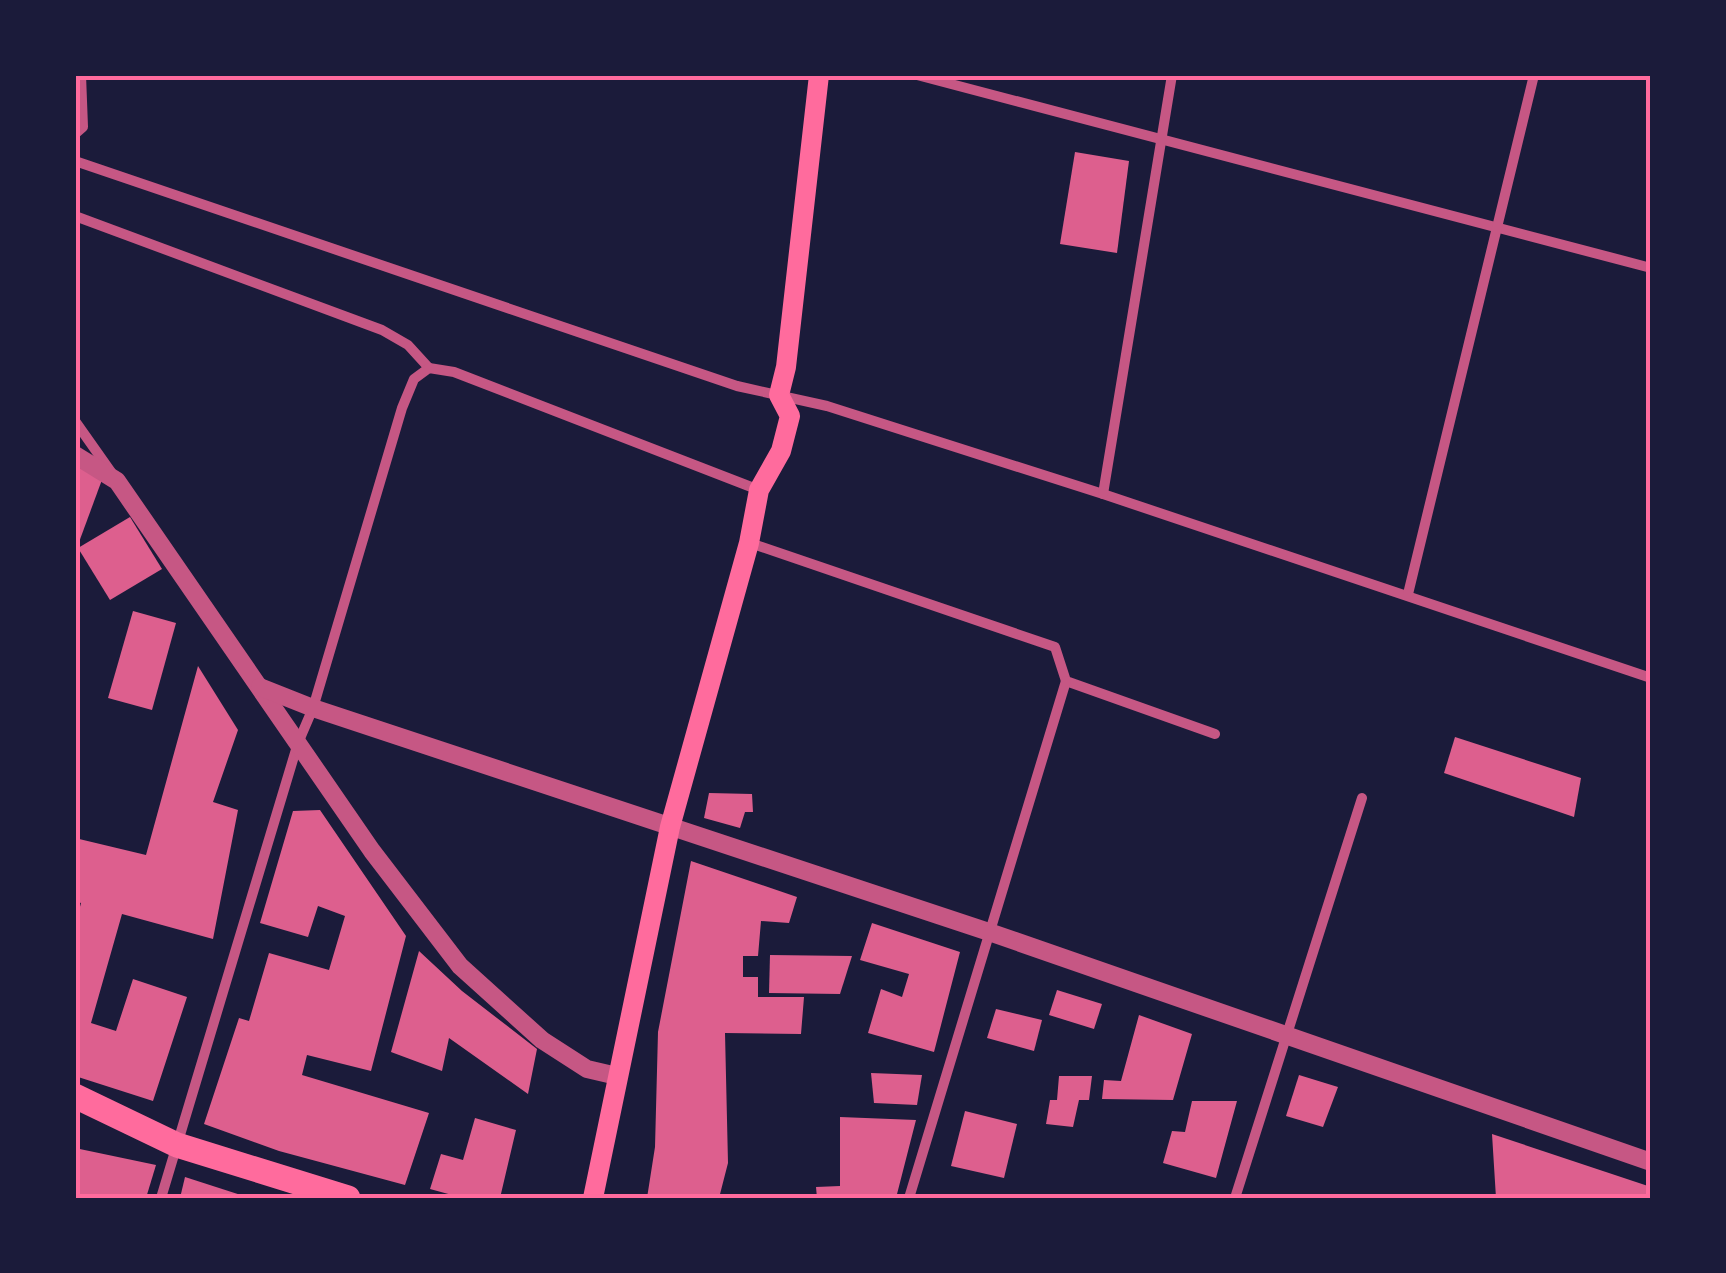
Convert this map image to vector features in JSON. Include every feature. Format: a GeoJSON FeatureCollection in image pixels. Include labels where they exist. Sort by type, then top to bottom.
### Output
{"type":"FeatureCollection","features":[{"type":"Feature","properties":{"kind":"main road"},"geometry":{"type":"LineString","coordinates":[[593,1198],[670,827],[749,542],[758,490],[781,451],[790,416],[778,396],[786,367],[819,75]]}},
{"type":"Feature","properties":{"kind":"main road"},"geometry":{"type":"LineString","coordinates":[[75,1096],[177,1146],[348,1198]]}},
{"type":"Feature","properties":{"kind":"street"},"geometry":{"type":"LineString","coordinates":[[75,134],[83,127],[81,75]]}},
{"type":"Feature","properties":{"kind":"street"},"geometry":{"type":"LineString","coordinates":[[917,75],[1651,268]]}},
{"type":"Feature","properties":{"kind":"street"},"geometry":{"type":"LineString","coordinates":[[1103,494],[1172,75]]}},
{"type":"Feature","properties":{"kind":"street"},"geometry":{"type":"LineString","coordinates":[[1408,594],[1534,75]]}},
{"type":"Feature","properties":{"kind":"street"},"geometry":{"type":"LineString","coordinates":[[75,160],[737,386],[827,406],[1103,494],[1651,678]]}},
{"type":"Feature","properties":{"kind":"street"},"geometry":{"type":"LineString","coordinates":[[75,230],[77,217],[382,330],[408,345],[428,368],[502,388],[758,490]]}},
{"type":"Feature","properties":{"kind":"street"},"geometry":{"type":"LineString","coordinates":[[161,1198],[402,408],[414,379],[428,368]]}},
{"type":"Feature","properties":{"kind":"street"},"geometry":{"type":"LineString","coordinates":[[75,421],[372,850],[460,966],[542,1040],[587,1069],[617,1076]]}},
{"type":"Feature","properties":{"kind":"street"},"geometry":{"type":"LineString","coordinates":[[75,455],[117,481]]}},
{"type":"Feature","properties":{"kind":"street"},"geometry":{"type":"LineString","coordinates":[[749,542],[1055,647],[1066,681],[909,1198]]}},
{"type":"Feature","properties":{"kind":"street"},"geometry":{"type":"LineString","coordinates":[[1066,681],[1215,734]]}},
{"type":"Feature","properties":{"kind":"street"},"geometry":{"type":"LineString","coordinates":[[260,686],[313,708],[989,932],[1651,1162]]}},
{"type":"Feature","properties":{"kind":"street"},"geometry":{"type":"LineString","coordinates":[[1234,1198],[1362,798]]}},
{"type":"Feature","properties":{"kind":"building"},"geometry":{"type":"Polygon","coordinates":[[[1075,152],[1129,161],[1117,253],[1060,244],[1075,152]]]}},
{"type":"Feature","properties":{"kind":"building"},"geometry":{"type":"Polygon","coordinates":[[[75,466],[103,477],[75,553],[75,466]]]}},
{"type":"Feature","properties":{"kind":"building"},"geometry":{"type":"Polygon","coordinates":[[[130,517],[162,569],[110,600],[78,548],[130,517]]]}},
{"type":"Feature","properties":{"kind":"building"},"geometry":{"type":"Polygon","coordinates":[[[133,611],[176,623],[152,710],[108,698],[133,611]]]}},
{"type":"Feature","properties":{"kind":"building"},"geometry":{"type":"Polygon","coordinates":[[[198,666],[238,730],[213,802],[238,810],[213,939],[122,914],[91,1023],[116,1031],[133,979],[187,997],[153,1101],[75,1076],[75,926],[81,903],[75,901],[75,838],[146,855],[198,666]]]}},
{"type":"Feature","properties":{"kind":"building"},"geometry":{"type":"Polygon","coordinates":[[[1455,737],[1581,778],[1574,817],[1444,773],[1455,737]]]}},
{"type":"Feature","properties":{"kind":"building"},"geometry":{"type":"Polygon","coordinates":[[[709,793],[752,794],[753,812],[745,812],[740,828],[704,818],[709,793]]]}},
{"type":"Feature","properties":{"kind":"building"},"geometry":{"type":"Polygon","coordinates":[[[320,810],[406,936],[371,1071],[307,1055],[302,1075],[429,1113],[405,1185],[279,1151],[204,1124],[239,1018],[249,1021],[269,953],[329,970],[345,916],[318,906],[308,937],[260,923],[293,811],[320,810]]]}},
{"type":"Feature","properties":{"kind":"building"},"geometry":{"type":"Polygon","coordinates":[[[691,861],[797,897],[789,923],[761,921],[758,956],[743,956],[743,977],[758,977],[758,997],[804,997],[801,1034],[725,1033],[728,1163],[719,1198],[647,1198],[655,1147],[658,1032],[691,861]]]}},
{"type":"Feature","properties":{"kind":"building"},"geometry":{"type":"Polygon","coordinates":[[[872,923],[960,952],[934,1052],[868,1033],[881,989],[902,997],[909,974],[860,960],[872,923]]]}},
{"type":"Feature","properties":{"kind":"building"},"geometry":{"type":"Polygon","coordinates":[[[419,951],[462,991],[537,1049],[528,1094],[449,1038],[442,1071],[391,1052],[419,951]]]}},
{"type":"Feature","properties":{"kind":"building"},"geometry":{"type":"Polygon","coordinates":[[[770,955],[852,956],[840,994],[769,993],[770,955]]]}},
{"type":"Feature","properties":{"kind":"building"},"geometry":{"type":"Polygon","coordinates":[[[1057,990],[1102,1004],[1094,1029],[1049,1015],[1057,990]]]}},
{"type":"Feature","properties":{"kind":"building"},"geometry":{"type":"Polygon","coordinates":[[[996,1009],[1042,1020],[1034,1051],[987,1038],[996,1009]]]}},
{"type":"Feature","properties":{"kind":"building"},"geometry":{"type":"Polygon","coordinates":[[[1139,1015],[1192,1034],[1173,1100],[1102,1099],[1104,1080],[1121,1081],[1139,1015]]]}},
{"type":"Feature","properties":{"kind":"building"},"geometry":{"type":"Polygon","coordinates":[[[871,1073],[922,1075],[917,1105],[874,1103],[871,1073]]]}},
{"type":"Feature","properties":{"kind":"building"},"geometry":{"type":"Polygon","coordinates":[[[1299,1075],[1338,1087],[1323,1127],[1286,1116],[1299,1075]]]}},
{"type":"Feature","properties":{"kind":"building"},"geometry":{"type":"Polygon","coordinates":[[[1059,1076],[1092,1076],[1089,1100],[1079,1100],[1073,1127],[1046,1124],[1050,1100],[1057,1100],[1059,1076]]]}},
{"type":"Feature","properties":{"kind":"building"},"geometry":{"type":"Polygon","coordinates":[[[1192,1101],[1237,1101],[1216,1178],[1163,1163],[1172,1131],[1185,1132],[1192,1101]]]}},
{"type":"Feature","properties":{"kind":"building"},"geometry":{"type":"Polygon","coordinates":[[[965,1111],[1017,1124],[1004,1178],[951,1166],[965,1111]]]}},
{"type":"Feature","properties":{"kind":"building"},"geometry":{"type":"Polygon","coordinates":[[[840,1117],[916,1120],[896,1198],[817,1198],[816,1187],[840,1186],[840,1117]]]}},
{"type":"Feature","properties":{"kind":"building"},"geometry":{"type":"Polygon","coordinates":[[[475,1118],[516,1130],[500,1198],[463,1198],[430,1189],[441,1154],[463,1160],[475,1118]]]}},
{"type":"Feature","properties":{"kind":"building"},"geometry":{"type":"Polygon","coordinates":[[[1492,1134],[1651,1187],[1651,1198],[1496,1198],[1492,1134]]]}},
{"type":"Feature","properties":{"kind":"building"},"geometry":{"type":"Polygon","coordinates":[[[75,1148],[156,1165],[146,1198],[75,1198],[75,1148]]]}},
{"type":"Feature","properties":{"kind":"building"},"geometry":{"type":"Polygon","coordinates":[[[185,1177],[247,1197],[247,1198],[180,1198],[185,1177]]]}}]}
